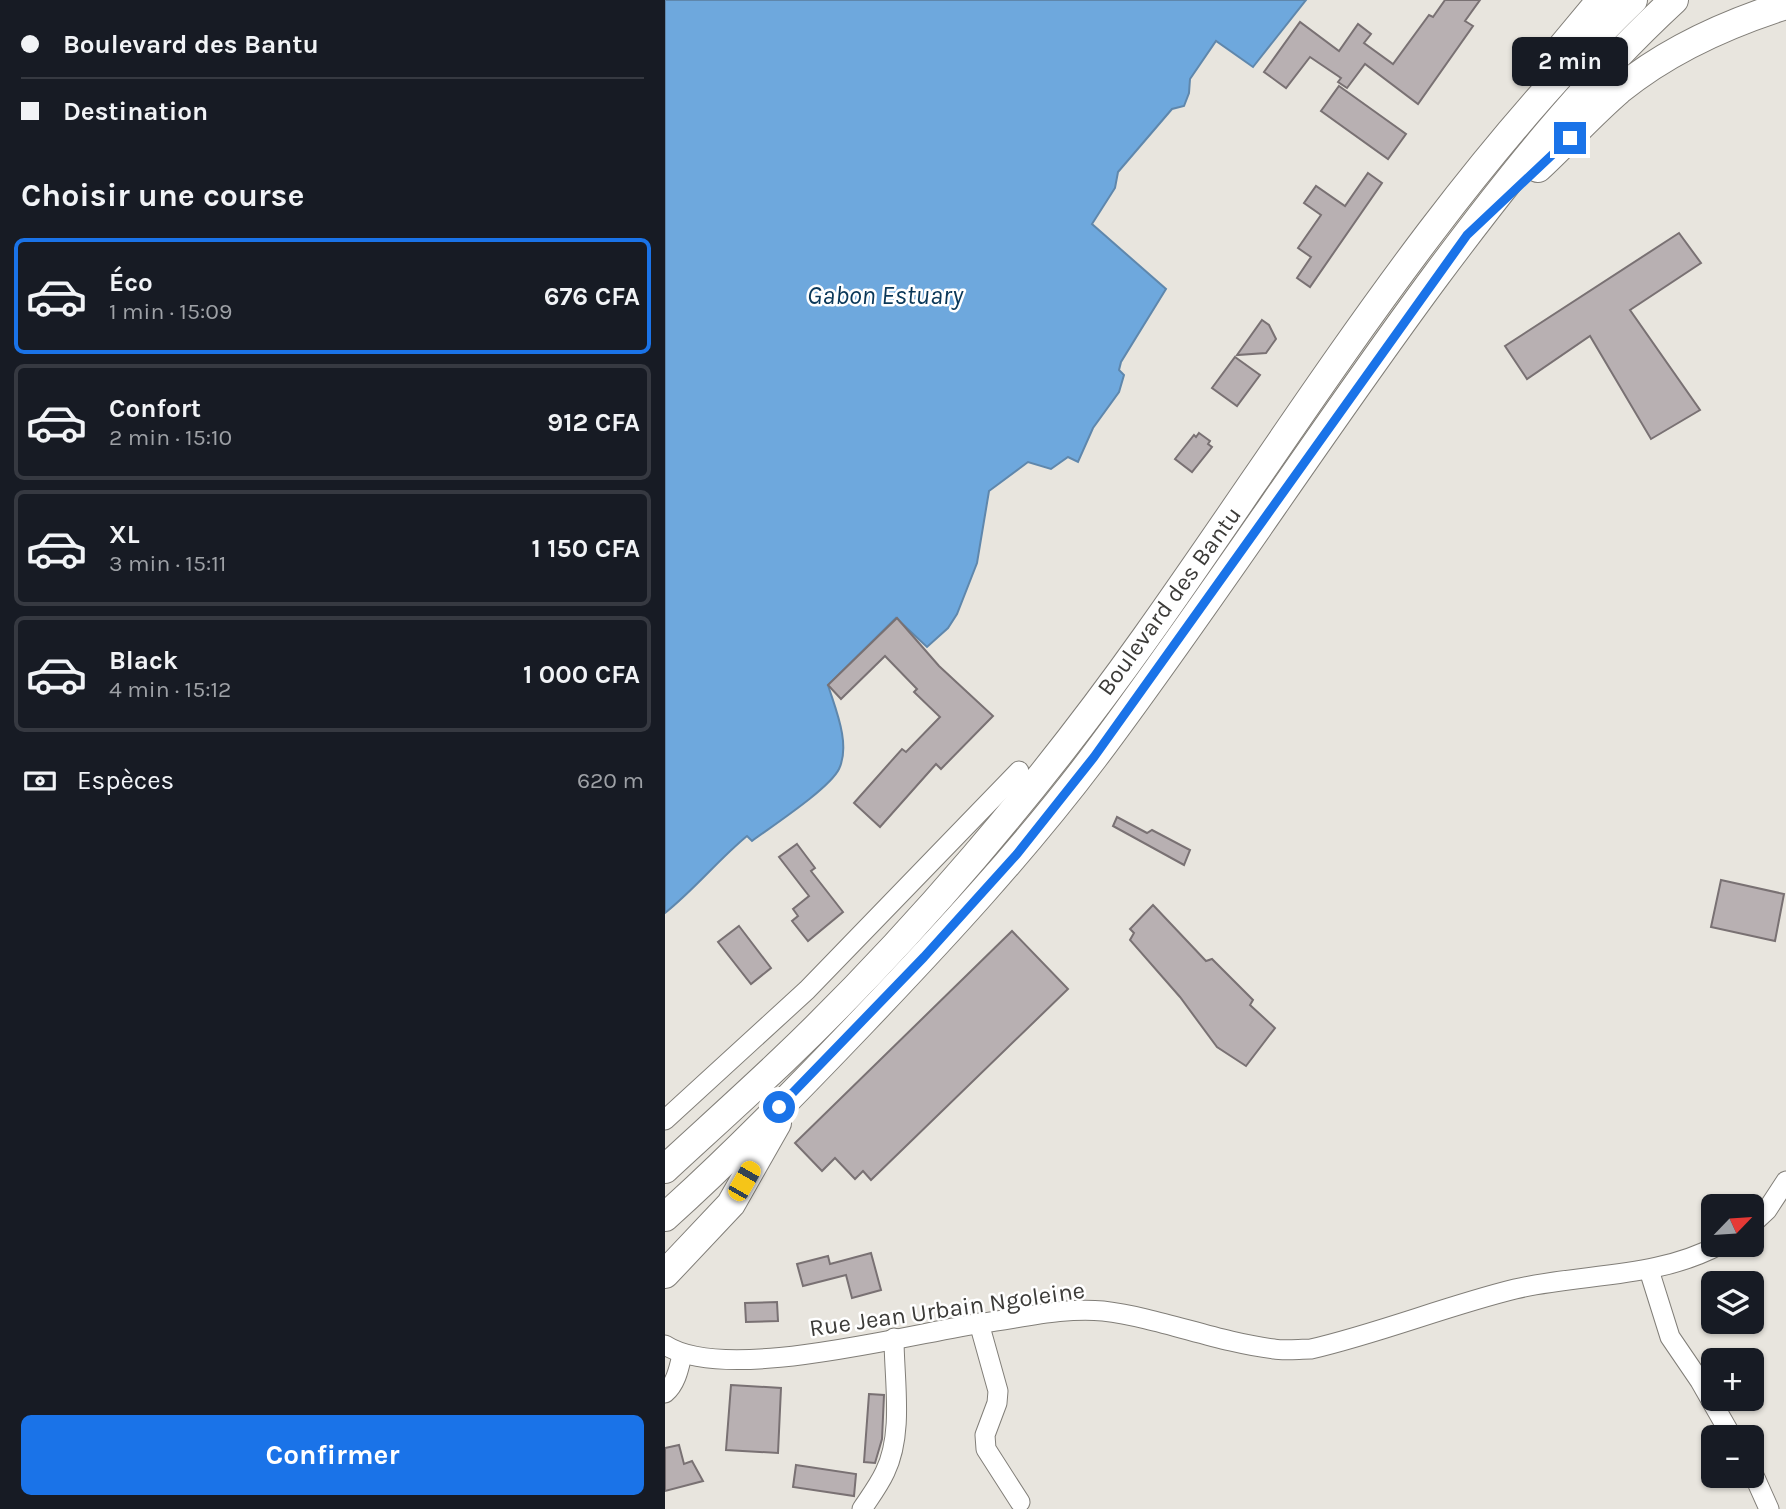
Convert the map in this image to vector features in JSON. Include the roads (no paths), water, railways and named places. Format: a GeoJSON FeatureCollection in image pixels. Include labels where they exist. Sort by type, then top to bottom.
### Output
{"type":"FeatureCollection","features":[{"type":"Feature","properties":{"kind":"highway"},"geometry":{"type":"LineString","coordinates":[[1425,240],[1430,224],[1528,88],[1601,0]]}},
{"type":"Feature","properties":{"kind":"highway","name":"Boulevard des Bantu"},"geometry":{"type":"LineString","coordinates":[[665,1169],[784,1059],[878,962],[939,895],[1047,767],[1145,640],[1425,240],[1533,106],[1633,0]]}},
{"type":"Feature","properties":{"kind":"highway","name":"Boulevard des Bantu"},"geometry":{"type":"LineString","coordinates":[[665,1217],[796,1091],[924,957],[1017,854],[1094,757],[1467,235],[1529,154],[1617,56],[1674,0]]}},
{"type":"Feature","properties":{"kind":"highway"},"geometry":{"type":"LineString","coordinates":[[1467,235],[1618,91],[1641,74],[1701,37],[1786,5]]}},
{"type":"Feature","properties":{"kind":"highway"},"geometry":{"type":"LineString","coordinates":[[665,1275],[731,1204],[796,1091]]}},
{"type":"Feature","properties":{"kind":"street"},"geometry":{"type":"LineString","coordinates":[[665,1120],[807,990],[1019,771]]}},
{"type":"Feature","properties":{"kind":"street"},"geometry":{"type":"LineString","coordinates":[[1764,1212],[1783,1193]]}},
{"type":"Feature","properties":{"kind":"street","name":"Rue Jean Urbain Ngoleine"},"geometry":{"type":"LineString","coordinates":[[670,1349],[715,1360],[765,1359],[979,1324],[1080,1311],[1102,1311],[1275,1350],[1311,1349],[1517,1289],[1649,1270],[1678,1263],[1701,1253]]}},
{"type":"Feature","properties":{"kind":"street"},"geometry":{"type":"LineString","coordinates":[[1649,1270],[1669,1336],[1700,1381],[1724,1425]]}},
{"type":"Feature","properties":{"kind":"street"},"geometry":{"type":"LineString","coordinates":[[979,1324],[998,1391],[997,1403],[985,1435],[986,1449],[1020,1502]]}},
{"type":"Feature","properties":{"kind":"street"},"geometry":{"type":"LineString","coordinates":[[862,1509],[885,1472],[893,1449],[894,1338]]}},
{"type":"Feature","properties":{"kind":"street"},"geometry":{"type":"LineString","coordinates":[[665,1393],[679,1371],[670,1349]]}},
{"type":"Feature","properties":{"kind":"street"},"geometry":{"type":"LineString","coordinates":[[1760,1488],[1769,1509]]}},
{"type":"Feature","properties":{"kind":"water","name":"Gabon Estuary"},"geometry":{"type":"Polygon","coordinates":[[[665,0],[1306,0],[1253,67],[1216,41],[1190,79],[1184,106],[1172,109],[1118,172],[1115,188],[1092,224],[1166,289],[1121,362],[1119,370],[1124,375],[1119,392],[1093,428],[1078,462],[1068,457],[1051,469],[1028,462],[989,491],[977,563],[957,614],[948,628],[927,647],[896,618],[828,685],[843,738],[839,769],[824,787],[786,817],[752,841],[747,836],[665,913],[665,0]]]}}]}
